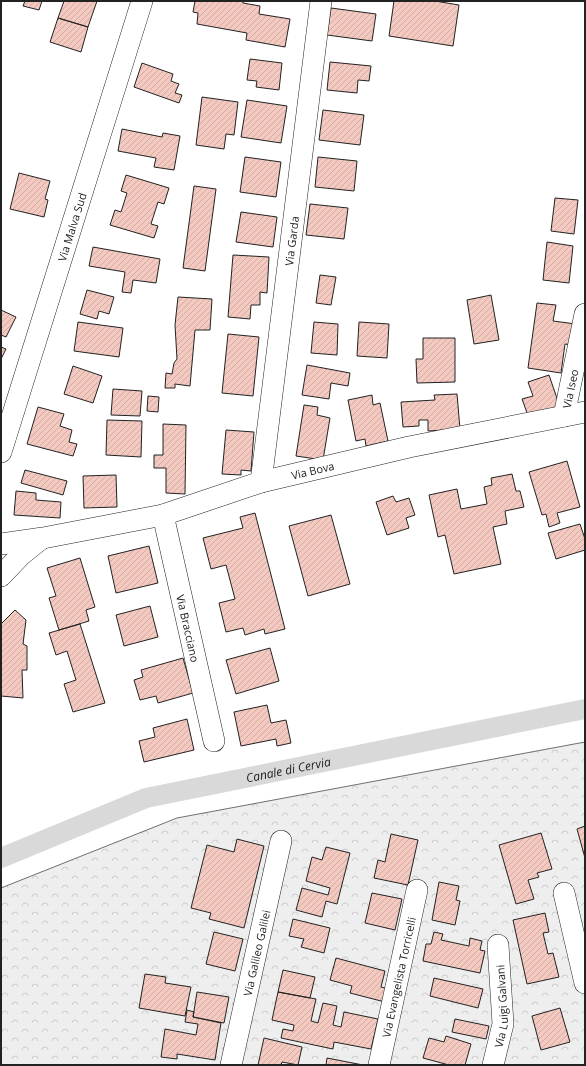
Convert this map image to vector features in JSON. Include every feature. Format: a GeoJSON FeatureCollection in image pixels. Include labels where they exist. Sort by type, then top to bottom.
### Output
{"type":"FeatureCollection","features":[{"type":"Feature","properties":{"kind":"street","name":"Via Malva Sud"},"geometry":{"type":"LineString","coordinates":[[1,452],[142,1]]}},
{"type":"Feature","properties":{"kind":"street","name":"Via Garda"},"geometry":{"type":"LineString","coordinates":[[261,482],[321,1]]}},
{"type":"Feature","properties":{"kind":"street","name":"Via Iseo"},"geometry":{"type":"LineString","coordinates":[[564,416],[585,314]]}},
{"type":"Feature","properties":{"kind":"street","name":"Via Bova"},"geometry":{"type":"LineString","coordinates":[[1,544],[43,538],[162,515],[261,482],[409,447],[585,412]]}},
{"type":"Feature","properties":{"kind":"street","name":"Via Bracciano"},"geometry":{"type":"LineString","coordinates":[[162,515],[214,742]]}},
{"type":"Feature","properties":{"kind":"street","name":"Via Bova"},"geometry":{"type":"LineString","coordinates":[[1,575],[21,555],[43,538]]}},
{"type":"Feature","properties":{"kind":"street"},"geometry":{"type":"LineString","coordinates":[[1,554],[3,562],[1,575]]}},
{"type":"Feature","properties":{"kind":"street","name":"Via Galileo Galilei"},"geometry":{"type":"LineString","coordinates":[[231,1065],[281,841]]}},
{"type":"Feature","properties":{"kind":"street","name":"Via Evangelista Torricelli"},"geometry":{"type":"LineString","coordinates":[[379,1065],[417,890]]}},
{"type":"Feature","properties":{"kind":"street"},"geometry":{"type":"LineString","coordinates":[[564,893],[585,983]]}},
{"type":"Feature","properties":{"kind":"street","name":"Via Luigi Galvani"},"geometry":{"type":"LineString","coordinates":[[493,1065],[503,1024],[498,946]]}},
{"type":"Feature","properties":{"kind":"green space"},"geometry":{"type":"Polygon","coordinates":[[[585,742],[585,1065],[1,1065],[1,888],[177,818],[585,742]]]}},
{"type":"Feature","properties":{"kind":"building"},"geometry":{"type":"Polygon","coordinates":[[[25,1],[42,1],[39,10],[23,6],[25,1]]]}},
{"type":"Feature","properties":{"kind":"building"},"geometry":{"type":"Polygon","coordinates":[[[64,1],[97,1],[88,27],[58,18],[64,1]]]}},
{"type":"Feature","properties":{"kind":"building"},"geometry":{"type":"Polygon","coordinates":[[[195,1],[243,1],[243,3],[260,6],[259,14],[290,19],[285,47],[246,40],[247,33],[197,24],[198,13],[193,12],[195,1]]]}},
{"type":"Feature","properties":{"kind":"building"},"geometry":{"type":"Polygon","coordinates":[[[394,1],[435,1],[459,5],[453,46],[389,36],[394,1]]]}},
{"type":"Feature","properties":{"kind":"building"},"geometry":{"type":"Polygon","coordinates":[[[331,8],[376,14],[372,41],[327,35],[331,8]]]}},
{"type":"Feature","properties":{"kind":"building"},"geometry":{"type":"Polygon","coordinates":[[[58,18],[88,27],[81,52],[50,42],[58,18]]]}},
{"type":"Feature","properties":{"kind":"building"},"geometry":{"type":"Polygon","coordinates":[[[250,59],[282,63],[279,90],[256,87],[257,81],[247,80],[250,59]]]}},
{"type":"Feature","properties":{"kind":"building"},"geometry":{"type":"Polygon","coordinates":[[[330,62],[371,66],[369,81],[358,80],[357,93],[327,90],[330,62]]]}},
{"type":"Feature","properties":{"kind":"building"},"geometry":{"type":"Polygon","coordinates":[[[142,63],[173,74],[171,81],[179,84],[175,93],[182,95],[179,103],[134,87],[142,63]]]}},
{"type":"Feature","properties":{"kind":"building"},"geometry":{"type":"Polygon","coordinates":[[[202,97],[238,102],[234,135],[226,134],[224,149],[196,145],[202,97]]]}},
{"type":"Feature","properties":{"kind":"building"},"geometry":{"type":"Polygon","coordinates":[[[247,100],[287,106],[281,143],[241,137],[247,100]]]}},
{"type":"Feature","properties":{"kind":"building"},"geometry":{"type":"Polygon","coordinates":[[[323,110],[364,115],[360,145],[319,140],[323,110]]]}},
{"type":"Feature","properties":{"kind":"building"},"geometry":{"type":"Polygon","coordinates":[[[122,129],[162,137],[163,133],[180,136],[174,170],[154,167],[156,158],[118,151],[122,129]]]}},
{"type":"Feature","properties":{"kind":"building"},"geometry":{"type":"Polygon","coordinates":[[[245,157],[281,162],[276,197],[240,192],[245,157]]]}},
{"type":"Feature","properties":{"kind":"building"},"geometry":{"type":"Polygon","coordinates":[[[318,157],[357,161],[354,191],[315,187],[318,157]]]}},
{"type":"Feature","properties":{"kind":"building"},"geometry":{"type":"Polygon","coordinates":[[[19,173],[50,181],[45,199],[48,200],[44,217],[10,209],[19,173]]]}},
{"type":"Feature","properties":{"kind":"building"},"geometry":{"type":"Polygon","coordinates":[[[126,175],[169,188],[164,204],[158,202],[151,224],[158,226],[154,238],[110,225],[115,210],[121,212],[127,193],[121,191],[126,175]]]}},
{"type":"Feature","properties":{"kind":"building"},"geometry":{"type":"Polygon","coordinates":[[[194,186],[216,189],[205,271],[183,268],[194,186]]]}},
{"type":"Feature","properties":{"kind":"building"},"geometry":{"type":"Polygon","coordinates":[[[555,198],[578,200],[574,234],[551,231],[555,198]]]}},
{"type":"Feature","properties":{"kind":"building"},"geometry":{"type":"Polygon","coordinates":[[[310,204],[348,208],[344,239],[306,235],[310,204]]]}},
{"type":"Feature","properties":{"kind":"building"},"geometry":{"type":"Polygon","coordinates":[[[241,212],[277,217],[273,247],[236,242],[241,212]]]}},
{"type":"Feature","properties":{"kind":"building"},"geometry":{"type":"Polygon","coordinates":[[[547,242],[573,246],[569,283],[543,280],[547,242]]]}},
{"type":"Feature","properties":{"kind":"building"},"geometry":{"type":"Polygon","coordinates":[[[93,247],[160,259],[156,283],[133,280],[131,293],[122,292],[125,272],[89,266],[93,247]]]}},
{"type":"Feature","properties":{"kind":"building"},"geometry":{"type":"Polygon","coordinates":[[[233,255],[269,257],[267,293],[260,292],[260,305],[251,305],[250,319],[228,317],[233,255]]]}},
{"type":"Feature","properties":{"kind":"building"},"geometry":{"type":"Polygon","coordinates":[[[320,275],[336,277],[331,305],[316,303],[320,275]]]}},
{"type":"Feature","properties":{"kind":"building"},"geometry":{"type":"Polygon","coordinates":[[[87,290],[114,297],[109,314],[99,311],[97,319],[80,314],[87,290]]]}},
{"type":"Feature","properties":{"kind":"building"},"geometry":{"type":"Polygon","coordinates":[[[491,295],[499,340],[474,344],[467,300],[491,295]]]}},
{"type":"Feature","properties":{"kind":"building"},"geometry":{"type":"Polygon","coordinates":[[[178,297],[212,299],[210,330],[195,330],[190,386],[175,384],[175,388],[165,388],[166,373],[172,374],[174,363],[177,359],[175,325],[178,297]]]}},
{"type":"Feature","properties":{"kind":"building"},"geometry":{"type":"Polygon","coordinates":[[[537,303],[556,305],[553,321],[576,324],[573,345],[565,344],[561,373],[528,368],[537,303]]]}},
{"type":"Feature","properties":{"kind":"building"},"geometry":{"type":"Polygon","coordinates":[[[1,310],[16,317],[6,337],[1,335],[1,310]]]}},
{"type":"Feature","properties":{"kind":"building"},"geometry":{"type":"Polygon","coordinates":[[[78,322],[123,328],[119,357],[74,351],[78,322]]]}},
{"type":"Feature","properties":{"kind":"building"},"geometry":{"type":"Polygon","coordinates":[[[314,322],[338,324],[337,355],[311,353],[314,322]]]}},
{"type":"Feature","properties":{"kind":"building"},"geometry":{"type":"Polygon","coordinates":[[[359,322],[389,324],[387,358],[357,356],[359,322]]]}},
{"type":"Feature","properties":{"kind":"building"},"geometry":{"type":"Polygon","coordinates":[[[228,334],[259,337],[253,396],[222,393],[228,334]]]}},
{"type":"Feature","properties":{"kind":"building"},"geometry":{"type":"Polygon","coordinates":[[[423,338],[455,338],[455,382],[417,383],[416,359],[423,359],[423,338]]]}},
{"type":"Feature","properties":{"kind":"building"},"geometry":{"type":"Polygon","coordinates":[[[1,347],[6,349],[1,359],[1,347]]]}},
{"type":"Feature","properties":{"kind":"building"},"geometry":{"type":"Polygon","coordinates":[[[307,365],[350,373],[348,386],[331,383],[329,399],[302,395],[307,365]]]}},
{"type":"Feature","properties":{"kind":"building"},"geometry":{"type":"Polygon","coordinates":[[[73,366],[102,376],[93,403],[64,394],[73,366]]]}},
{"type":"Feature","properties":{"kind":"building"},"geometry":{"type":"Polygon","coordinates":[[[549,375],[561,410],[530,421],[522,399],[533,396],[528,382],[549,375]]]}},
{"type":"Feature","properties":{"kind":"building"},"geometry":{"type":"Polygon","coordinates":[[[113,389],[142,391],[140,416],[111,415],[113,389]]]}},
{"type":"Feature","properties":{"kind":"building"},"geometry":{"type":"Polygon","coordinates":[[[457,394],[460,429],[428,431],[428,420],[419,420],[419,426],[403,427],[401,402],[435,400],[434,395],[457,394]]]}},
{"type":"Feature","properties":{"kind":"building"},"geometry":{"type":"Polygon","coordinates":[[[372,395],[373,405],[380,403],[388,441],[366,446],[365,439],[356,441],[348,400],[372,395]]]}},
{"type":"Feature","properties":{"kind":"building"},"geometry":{"type":"Polygon","coordinates":[[[148,396],[159,397],[158,412],[147,411],[148,396]]]}},
{"type":"Feature","properties":{"kind":"building"},"geometry":{"type":"Polygon","coordinates":[[[304,405],[318,407],[317,415],[330,418],[323,460],[296,456],[304,405]]]}},
{"type":"Feature","properties":{"kind":"building"},"geometry":{"type":"Polygon","coordinates":[[[38,407],[64,414],[60,426],[72,430],[69,442],[77,444],[73,456],[27,444],[38,407]]]}},
{"type":"Feature","properties":{"kind":"building"},"geometry":{"type":"Polygon","coordinates":[[[107,420],[142,421],[141,457],[106,455],[107,420]]]}},
{"type":"Feature","properties":{"kind":"building"},"geometry":{"type":"Polygon","coordinates":[[[163,424],[186,425],[185,494],[166,493],[166,468],[154,468],[154,455],[163,455],[163,424]]]}},
{"type":"Feature","properties":{"kind":"building"},"geometry":{"type":"Polygon","coordinates":[[[226,430],[254,432],[251,471],[241,470],[241,475],[222,474],[226,430]]]}},
{"type":"Feature","properties":{"kind":"building"},"geometry":{"type":"Polygon","coordinates":[[[567,461],[580,507],[557,513],[560,523],[549,527],[546,514],[542,515],[529,472],[567,461]]]}},
{"type":"Feature","properties":{"kind":"building"},"geometry":{"type":"Polygon","coordinates":[[[25,470],[67,481],[63,495],[21,483],[25,470]]]}},
{"type":"Feature","properties":{"kind":"building"},"geometry":{"type":"Polygon","coordinates":[[[512,474],[516,491],[520,491],[524,507],[505,511],[507,524],[493,527],[501,564],[454,574],[445,535],[438,537],[429,495],[457,489],[461,509],[487,504],[484,487],[492,485],[491,478],[512,474]]]}},
{"type":"Feature","properties":{"kind":"building"},"geometry":{"type":"Polygon","coordinates":[[[116,475],[117,507],[84,508],[83,476],[116,475]]]}},
{"type":"Feature","properties":{"kind":"building"},"geometry":{"type":"Polygon","coordinates":[[[16,491],[36,493],[36,500],[61,502],[60,518],[14,515],[16,491]]]}},
{"type":"Feature","properties":{"kind":"building"},"geometry":{"type":"Polygon","coordinates":[[[393,496],[396,502],[409,498],[415,515],[406,518],[409,528],[387,535],[376,502],[393,496]]]}},
{"type":"Feature","properties":{"kind":"building"},"geometry":{"type":"Polygon","coordinates":[[[255,513],[285,629],[265,634],[264,629],[245,635],[243,628],[226,632],[219,603],[235,599],[226,565],[211,569],[203,538],[243,528],[240,517],[255,513]]]}},
{"type":"Feature","properties":{"kind":"building"},"geometry":{"type":"Polygon","coordinates":[[[331,515],[350,584],[308,596],[289,526],[331,515]]]}},
{"type":"Feature","properties":{"kind":"building"},"geometry":{"type":"Polygon","coordinates":[[[580,524],[585,539],[585,550],[556,559],[548,533],[580,524]]]}},
{"type":"Feature","properties":{"kind":"building"},"geometry":{"type":"Polygon","coordinates":[[[149,546],[158,583],[116,593],[108,556],[149,546]]]}},
{"type":"Feature","properties":{"kind":"building"},"geometry":{"type":"Polygon","coordinates":[[[80,558],[95,607],[86,610],[89,621],[59,630],[49,598],[56,596],[47,568],[80,558]]]}},
{"type":"Feature","properties":{"kind":"building"},"geometry":{"type":"Polygon","coordinates":[[[150,606],[158,637],[124,646],[116,615],[150,606]]]}},
{"type":"Feature","properties":{"kind":"building"},"geometry":{"type":"Polygon","coordinates":[[[15,610],[26,620],[23,644],[27,646],[27,670],[22,670],[23,698],[1,696],[1,624],[15,610]]]}},
{"type":"Feature","properties":{"kind":"building"},"geometry":{"type":"Polygon","coordinates":[[[80,624],[105,703],[73,712],[64,684],[76,680],[67,651],[56,655],[49,633],[80,624]]]}},
{"type":"Feature","properties":{"kind":"building"},"geometry":{"type":"Polygon","coordinates":[[[270,648],[279,681],[236,694],[226,660],[270,648]]]}},
{"type":"Feature","properties":{"kind":"building"},"geometry":{"type":"Polygon","coordinates":[[[183,658],[193,693],[158,703],[156,696],[140,700],[134,680],[143,677],[141,670],[183,658]]]}},
{"type":"Feature","properties":{"kind":"building"},"geometry":{"type":"Polygon","coordinates":[[[267,705],[271,723],[286,720],[291,743],[277,746],[276,739],[241,746],[234,712],[267,705]]]}},
{"type":"Feature","properties":{"kind":"building"},"geometry":{"type":"Polygon","coordinates":[[[187,719],[194,750],[144,762],[139,741],[155,737],[153,728],[187,719]]]}},
{"type":"Feature","properties":{"kind":"building"},"geometry":{"type":"Polygon","coordinates":[[[585,826],[585,858],[577,829],[585,826]]]}},
{"type":"Feature","properties":{"kind":"building"},"geometry":{"type":"Polygon","coordinates":[[[541,833],[552,869],[537,873],[539,877],[528,880],[534,899],[516,904],[499,845],[541,833]]]}},
{"type":"Feature","properties":{"kind":"building"},"geometry":{"type":"Polygon","coordinates":[[[391,834],[418,840],[408,885],[374,878],[378,860],[385,862],[391,834]]]}},
{"type":"Feature","properties":{"kind":"building"},"geometry":{"type":"Polygon","coordinates":[[[237,839],[264,846],[244,928],[209,919],[211,913],[191,908],[207,845],[234,852],[237,839]]]}},
{"type":"Feature","properties":{"kind":"building"},"geometry":{"type":"Polygon","coordinates":[[[326,847],[350,853],[337,904],[326,901],[322,917],[296,910],[302,888],[328,895],[330,888],[306,881],[312,857],[322,860],[326,847]]]}},
{"type":"Feature","properties":{"kind":"building"},"geometry":{"type":"Polygon","coordinates":[[[439,882],[459,886],[456,900],[460,901],[455,925],[432,920],[439,882]]]}},
{"type":"Feature","properties":{"kind":"building"},"geometry":{"type":"Polygon","coordinates":[[[372,893],[402,899],[395,930],[365,923],[372,893]]]}},
{"type":"Feature","properties":{"kind":"building"},"geometry":{"type":"Polygon","coordinates":[[[545,913],[549,932],[543,933],[548,954],[553,953],[559,977],[527,984],[513,920],[545,913]]]}},
{"type":"Feature","properties":{"kind":"building"},"geometry":{"type":"Polygon","coordinates":[[[293,919],[330,928],[324,953],[301,947],[304,939],[289,936],[293,919]]]}},
{"type":"Feature","properties":{"kind":"building"},"geometry":{"type":"Polygon","coordinates":[[[214,932],[243,939],[235,971],[206,964],[214,932]]]}},
{"type":"Feature","properties":{"kind":"building"},"geometry":{"type":"Polygon","coordinates":[[[434,932],[443,934],[441,940],[469,946],[470,938],[482,941],[480,950],[485,951],[480,973],[423,961],[426,944],[431,944],[434,932]]]}},
{"type":"Feature","properties":{"kind":"building"},"geometry":{"type":"Polygon","coordinates":[[[336,958],[385,971],[381,987],[389,989],[385,1002],[350,993],[352,986],[330,980],[336,958]]]}},
{"type":"Feature","properties":{"kind":"building"},"geometry":{"type":"Polygon","coordinates":[[[283,970],[315,977],[310,998],[278,992],[283,970]]]}},
{"type":"Feature","properties":{"kind":"building"},"geometry":{"type":"Polygon","coordinates":[[[145,974],[166,977],[165,983],[191,987],[185,1016],[139,1008],[145,974]]]}},
{"type":"Feature","properties":{"kind":"building"},"geometry":{"type":"Polygon","coordinates":[[[434,978],[483,989],[478,1008],[430,996],[434,978]]]}},
{"type":"Feature","properties":{"kind":"building"},"geometry":{"type":"Polygon","coordinates":[[[197,992],[229,997],[224,1023],[193,1017],[197,992]]]}},
{"type":"Feature","properties":{"kind":"building"},"geometry":{"type":"Polygon","coordinates":[[[278,992],[316,999],[311,1021],[318,1023],[323,1003],[337,1006],[333,1025],[341,1027],[344,1012],[378,1019],[371,1049],[334,1042],[333,1049],[281,1038],[283,1029],[293,1031],[294,1025],[272,1020],[278,992]]]}},
{"type":"Feature","properties":{"kind":"building"},"geometry":{"type":"Polygon","coordinates":[[[560,1008],[570,1042],[541,1050],[532,1016],[560,1008]]]}},
{"type":"Feature","properties":{"kind":"building"},"geometry":{"type":"Polygon","coordinates":[[[187,1010],[194,1012],[193,1017],[221,1023],[215,1060],[177,1054],[177,1059],[161,1057],[165,1029],[196,1035],[198,1024],[185,1022],[187,1010]]]}},
{"type":"Feature","properties":{"kind":"building"},"geometry":{"type":"Polygon","coordinates":[[[455,1019],[489,1026],[486,1039],[452,1032],[455,1019]]]}},
{"type":"Feature","properties":{"kind":"building"},"geometry":{"type":"Polygon","coordinates":[[[446,1036],[471,1044],[465,1065],[449,1065],[423,1058],[429,1038],[444,1042],[446,1036]]]}},
{"type":"Feature","properties":{"kind":"building"},"geometry":{"type":"Polygon","coordinates":[[[264,1038],[302,1047],[298,1065],[282,1062],[281,1065],[258,1065],[264,1038]]]}},
{"type":"Feature","properties":{"kind":"building"},"geometry":{"type":"Polygon","coordinates":[[[327,1058],[363,1065],[326,1065],[327,1058]]]}},
{"type":"Feature","properties":{"kind":"waterway","name":"Canale di Cervia"},"geometry":{"type":"LineString","coordinates":[[1,858],[146,798],[585,709]]}}]}
